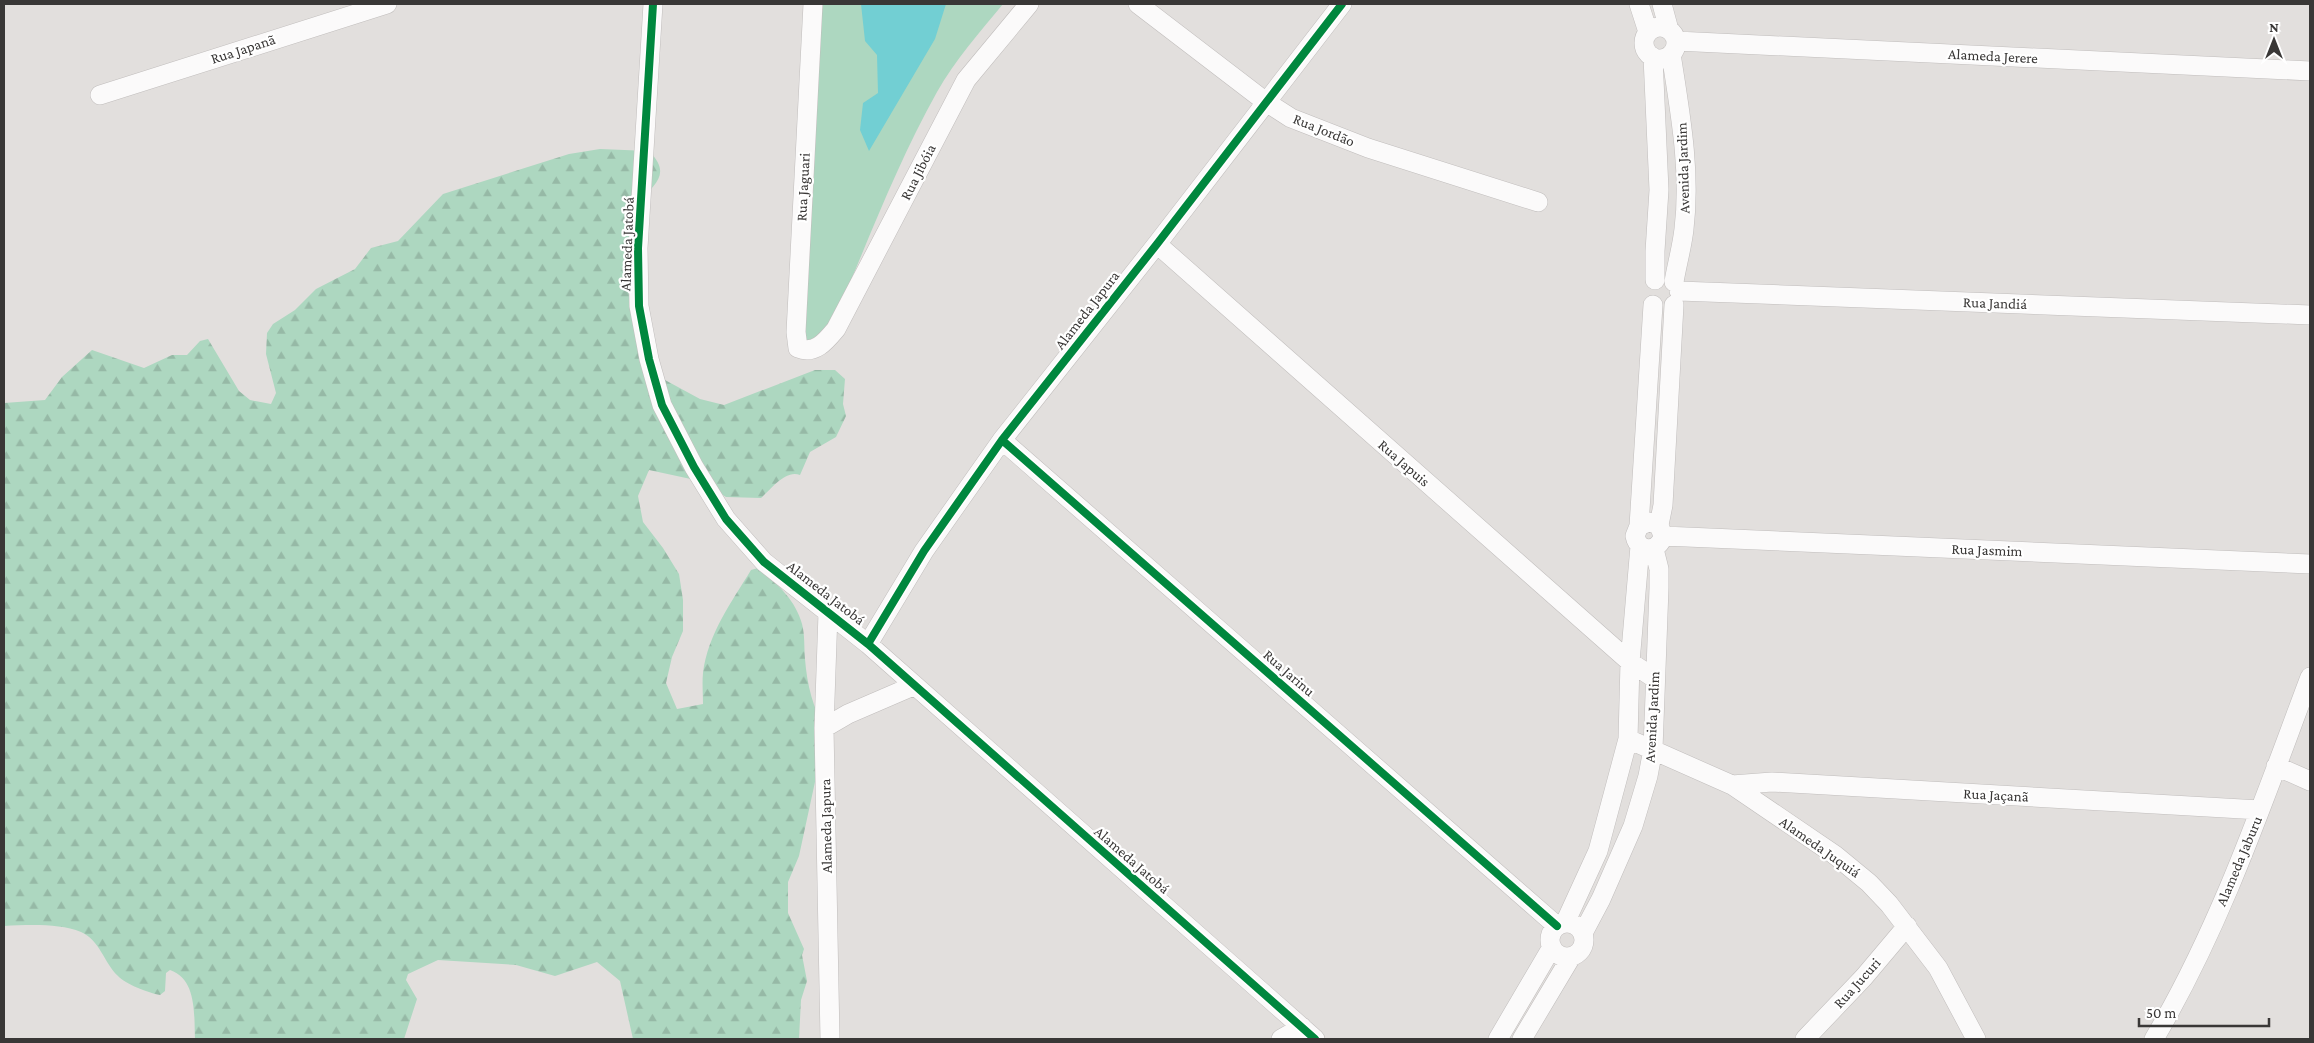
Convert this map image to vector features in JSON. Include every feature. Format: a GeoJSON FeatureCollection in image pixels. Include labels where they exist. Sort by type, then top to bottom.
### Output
{"type":"FeatureCollection","features":[{"type":"Feature","properties":{"kind":"street","name":"Rua Japanã"},"geometry":{"type":"LineString","coordinates":[[100,95],[387,4]]}},
{"type":"Feature","properties":{"kind":"street","name":"Alameda Jatobá"},"geometry":{"type":"LineString","coordinates":[[653,4],[638,248],[639,306],[649,359],[662,405],[694,467],[726,519],[764,562],[868,644],[913,686],[1308,1033]]}},
{"type":"Feature","properties":{"kind":"street","name":"Rua Jaguari"},"geometry":{"type":"LineString","coordinates":[[814,4],[796,332],[798,348],[805,351],[819,347]]}},
{"type":"Feature","properties":{"kind":"street","name":"Rua Jibóia"},"geometry":{"type":"LineString","coordinates":[[819,347],[836,329],[966,80],[1030,4]]}},
{"type":"Feature","properties":{"kind":"street","name":"Rua Jordão"},"geometry":{"type":"LineString","coordinates":[[1138,4],[1266,102],[1291,118],[1368,148],[1538,202]]}},
{"type":"Feature","properties":{"kind":"street","name":"Alameda Japura"},"geometry":{"type":"LineString","coordinates":[[868,644],[924,551],[1002,440],[1157,244],[1342,4]]}},
{"type":"Feature","properties":{"kind":"street"},"geometry":{"type":"LineString","coordinates":[[1639,4],[1648,32],[1644,46],[1647,52],[1667,46]]}},
{"type":"Feature","properties":{"kind":"street","name":"Avenida Jardim"},"geometry":{"type":"LineString","coordinates":[[1561,925],[1598,851],[1628,739],[1630,662],[1654,539],[1663,505],[1676,292],[1684,229],[1686,178],[1682,121],[1667,46],[1662,4]]}},
{"type":"Feature","properties":{"kind":"street","name":"Avenida Jardim"},"geometry":{"type":"LineString","coordinates":[[1655,280],[1667,46]]}},
{"type":"Feature","properties":{"kind":"street","name":"Alameda Jerere"},"geometry":{"type":"LineString","coordinates":[[1667,46],[2310,71]]}},
{"type":"Feature","properties":{"kind":"street","name":"Rua Japuis"},"geometry":{"type":"LineString","coordinates":[[1157,244],[1630,662],[1654,678]]}},
{"type":"Feature","properties":{"kind":"street"},"geometry":{"type":"LineString","coordinates":[[1668,278],[1676,292],[1664,309],[1653,305],[1649,299],[1648,292],[1650,285],[1655,280],[1668,278]]}},
{"type":"Feature","properties":{"kind":"street","name":"Rua Jandiá"},"geometry":{"type":"LineString","coordinates":[[1676,292],[2310,314]]}},
{"type":"Feature","properties":{"kind":"street"},"geometry":{"type":"LineString","coordinates":[[1653,305],[1639,526],[1635,536],[1654,539]]}},
{"type":"Feature","properties":{"kind":"street","name":"Rua Jarinu"},"geometry":{"type":"LineString","coordinates":[[1002,440],[1561,925]]}},
{"type":"Feature","properties":{"kind":"street","name":"Avenida Jardim"},"geometry":{"type":"LineString","coordinates":[[1583,933],[1601,899],[1633,826],[1648,776],[1653,749],[1659,568],[1654,539]]}},
{"type":"Feature","properties":{"kind":"street","name":"Rua Jasmim"},"geometry":{"type":"LineString","coordinates":[[1654,539],[2310,564]]}},
{"type":"Feature","properties":{"kind":"street","name":"Alameda Japura"},"geometry":{"type":"LineString","coordinates":[[828,613],[824,728],[830,1039]]}},
{"type":"Feature","properties":{"kind":"street","name":"Alameda Jaburu"},"geometry":{"type":"LineString","coordinates":[[2154,1039],[2174,1006],[2209,929],[2260,810],[2310,677]]}},
{"type":"Feature","properties":{"kind":"street"},"geometry":{"type":"LineString","coordinates":[[824,728],[848,714],[913,686]]}},
{"type":"Feature","properties":{"kind":"street","name":"Alameda Juquiá"},"geometry":{"type":"LineString","coordinates":[[1628,739],[1732,785],[1835,855],[1869,883],[1907,926],[1938,968],[1976,1039]]}},
{"type":"Feature","properties":{"kind":"street"},"geometry":{"type":"LineString","coordinates":[[2276,766],[2310,781]]}},
{"type":"Feature","properties":{"kind":"street","name":"Rua Jaçanã"},"geometry":{"type":"LineString","coordinates":[[1732,785],[1772,782],[2260,810]]}},
{"type":"Feature","properties":{"kind":"street"},"geometry":{"type":"LineString","coordinates":[[1561,925],[1578,927],[1583,933],[1584,941],[1578,954],[1570,957],[1563,956],[1552,947],[1550,939],[1561,925]]}},
{"type":"Feature","properties":{"kind":"street","name":"Rua Jucuri"},"geometry":{"type":"LineString","coordinates":[[1805,1039],[1864,977],[1907,926]]}},
{"type":"Feature","properties":{"kind":"street"},"geometry":{"type":"LineString","coordinates":[[1498,1039],[1552,947]]}},
{"type":"Feature","properties":{"kind":"street"},"geometry":{"type":"LineString","coordinates":[[1522,1039],[1570,957]]}},
{"type":"Feature","properties":{"kind":"street"},"geometry":{"type":"LineString","coordinates":[[1280,1039],[1308,1033]]}},
{"type":"Feature","properties":{"kind":"green space"},"geometry":{"type":"Polygon","coordinates":[[[817,4],[1003,4],[960,57],[937,92],[921,121],[879,212],[828,335],[810,343],[802,338],[817,4]]]}},
{"type":"Feature","properties":{"kind":"green space"},"geometry":{"type":"Polygon","coordinates":[[[600,149],[649,151],[659,166],[660,173],[655,184],[638,203],[649,345],[665,380],[700,399],[724,405],[815,370],[835,370],[845,379],[843,404],[846,416],[836,437],[810,452],[800,475],[795,474],[784,477],[761,498],[726,497],[700,481],[649,470],[638,496],[643,522],[663,548],[679,574],[683,600],[683,631],[672,657],[666,683],[677,709],[703,704],[703,673],[710,645],[721,619],[751,570],[758,568],[778,586],[795,607],[802,624],[809,687],[814,705],[826,731],[799,856],[788,882],[788,913],[804,949],[802,955],[807,981],[801,1000],[799,1039],[633,1039],[620,981],[597,962],[555,976],[516,965],[438,960],[408,974],[406,980],[417,999],[404,1039],[195,1039],[194,1009],[190,989],[179,975],[170,970],[166,973],[165,991],[160,995],[155,994],[121,979],[113,971],[93,940],[81,932],[53,926],[4,926],[4,403],[45,400],[62,377],[92,350],[144,368],[172,355],[187,355],[200,341],[208,339],[239,391],[250,400],[271,404],[276,393],[266,354],[267,333],[273,324],[295,310],[316,289],[355,269],[371,248],[398,241],[443,194],[569,154],[600,149]]]}},
{"type":"Feature","properties":{"kind":"water"},"geometry":{"type":"Polygon","coordinates":[[[861,4],[946,4],[935,39],[869,151],[860,130],[863,103],[878,93],[877,55],[865,41],[861,4]]]}},
{"type":"Feature","properties":{"kind":"cycle path"},"geometry":{"type":"LineString","coordinates":[[653,4],[638,248],[639,306],[649,359],[662,405],[694,467],[726,519],[764,562],[868,644],[1315,1039]]}},
{"type":"Feature","properties":{"kind":"cycle path"},"geometry":{"type":"LineString","coordinates":[[868,644],[924,551],[1002,440],[1157,244],[1342,4]]}},
{"type":"Feature","properties":{"kind":"cycle path"},"geometry":{"type":"LineString","coordinates":[[1002,440],[1557,926]]}}]}
